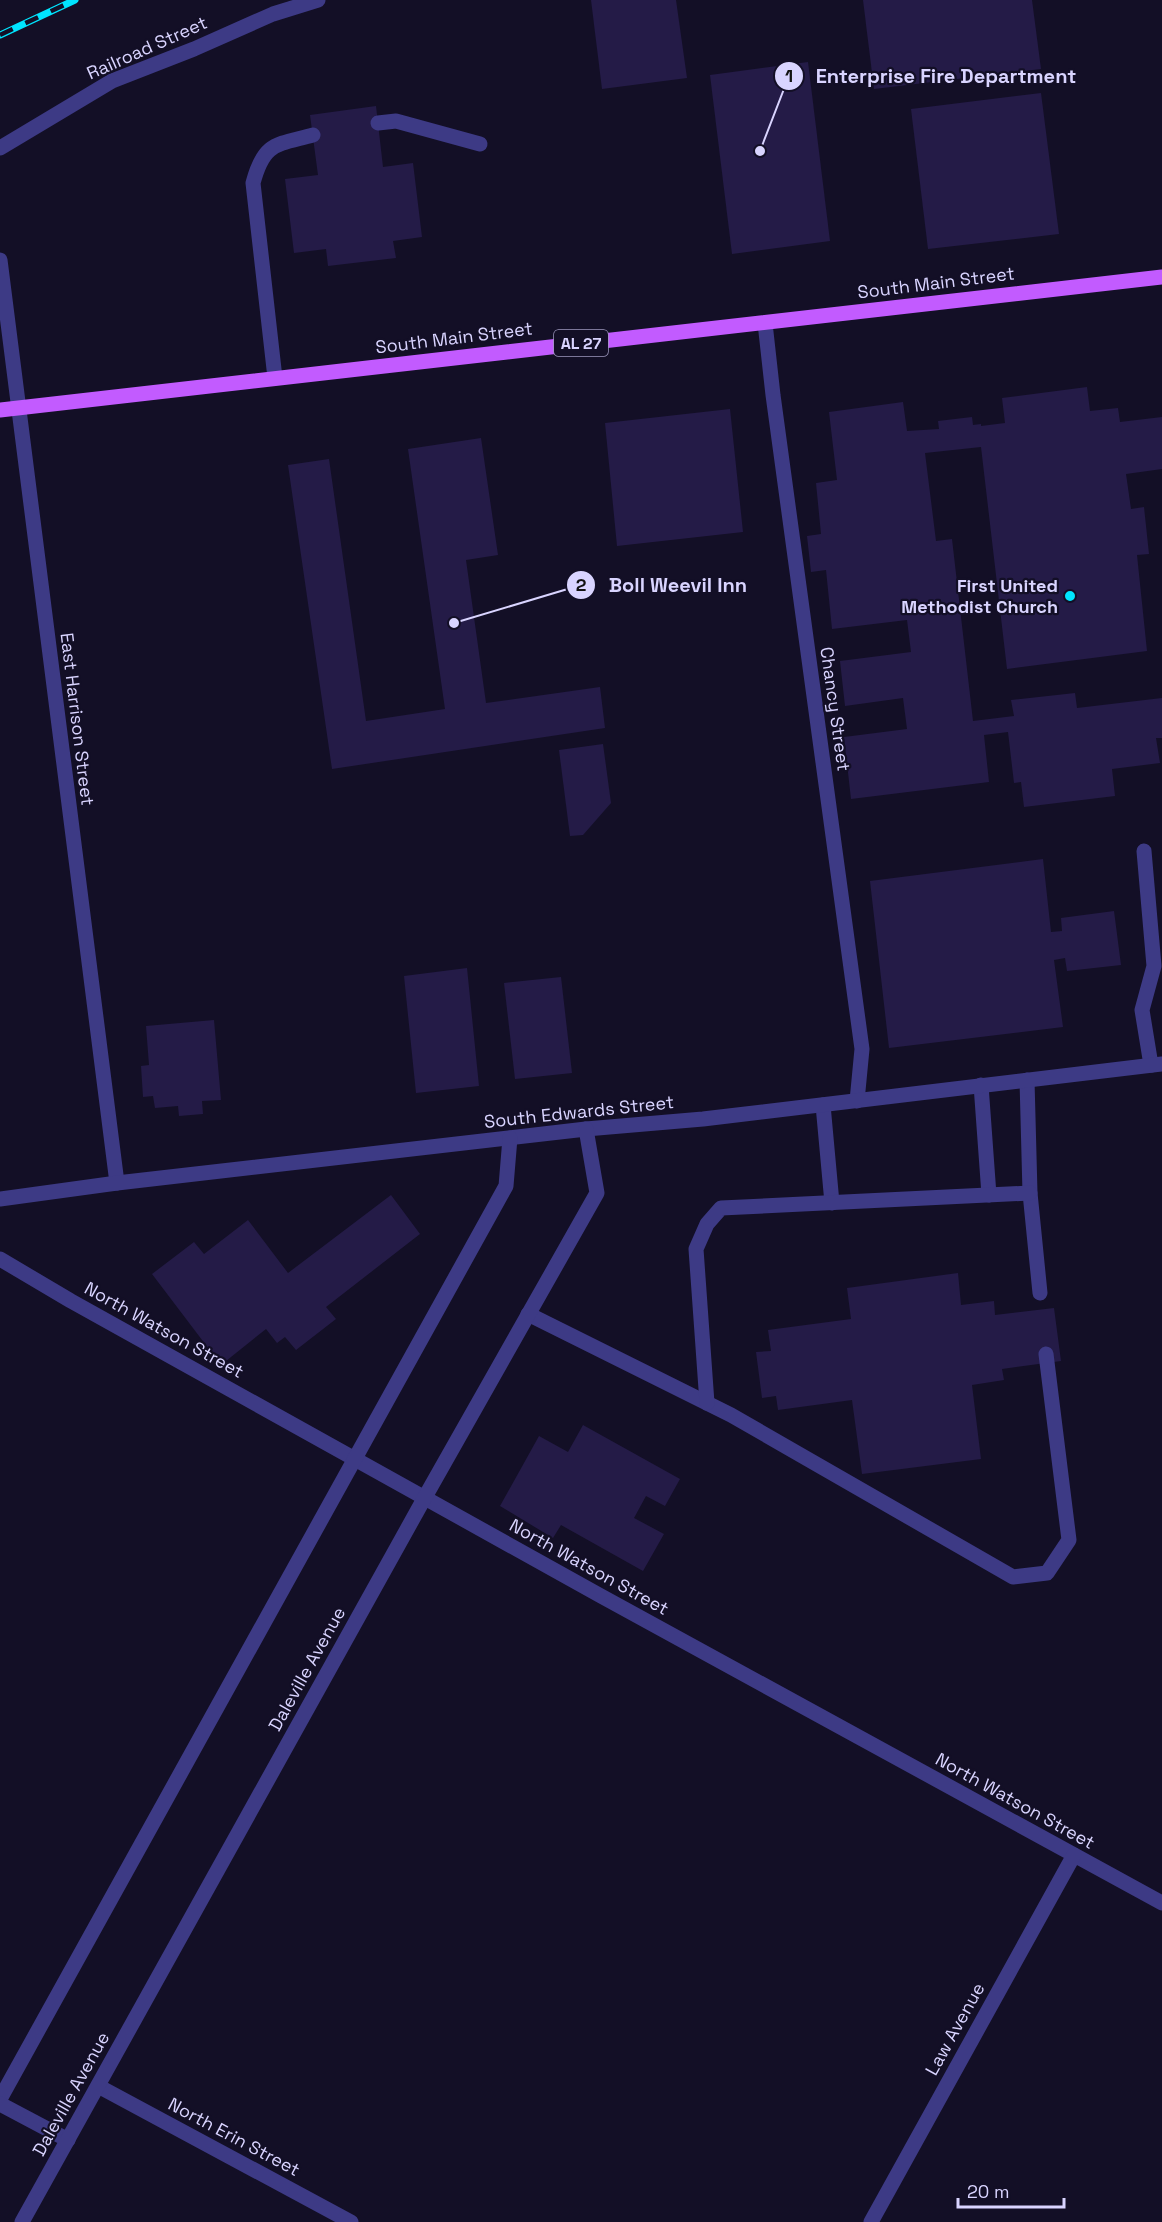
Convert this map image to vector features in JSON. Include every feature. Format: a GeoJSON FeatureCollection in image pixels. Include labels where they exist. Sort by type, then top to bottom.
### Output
{"type":"FeatureCollection","features":[{"type":"Feature","properties":{"kind":"main road","name":"South Main Street"},"geometry":{"type":"LineString","coordinates":[[0,410],[1162,277]]}},
{"type":"Feature","properties":{"kind":"street","name":"Railroad Street"},"geometry":{"type":"LineString","coordinates":[[0,148],[112,81],[194,49],[273,14],[318,0]]}},
{"type":"Feature","properties":{"kind":"street"},"geometry":{"type":"LineString","coordinates":[[378,123],[396,121],[480,144]]}},
{"type":"Feature","properties":{"kind":"street"},"geometry":{"type":"LineString","coordinates":[[275,378],[253,183],[258,165],[271,147],[313,135]]}},
{"type":"Feature","properties":{"kind":"street","name":"East Harrison Street"},"geometry":{"type":"LineString","coordinates":[[0,260],[117,1183]]}},
{"type":"Feature","properties":{"kind":"street","name":"Chancy Street"},"geometry":{"type":"LineString","coordinates":[[765,322],[862,1049],[857,1101]]}},
{"type":"Feature","properties":{"kind":"street"},"geometry":{"type":"LineString","coordinates":[[1144,851],[1154,966],[1142,1010],[1156,1064]]}},
{"type":"Feature","properties":{"kind":"street","name":"South Edwards Street"},"geometry":{"type":"LineString","coordinates":[[0,1199],[117,1183],[586,1129],[703,1119],[1156,1064]]}},
{"type":"Feature","properties":{"kind":"street"},"geometry":{"type":"LineString","coordinates":[[1027,1080],[1030,1193],[1040,1293]]}},
{"type":"Feature","properties":{"kind":"street"},"geometry":{"type":"LineString","coordinates":[[981,1085],[989,1195]]}},
{"type":"Feature","properties":{"kind":"street"},"geometry":{"type":"LineString","coordinates":[[823,1105],[831,1203]]}},
{"type":"Feature","properties":{"kind":"street","name":"Daleville Avenue"},"geometry":{"type":"LineString","coordinates":[[22,2222],[425,1497],[597,1193],[586,1129]]}},
{"type":"Feature","properties":{"kind":"street"},"geometry":{"type":"LineString","coordinates":[[0,2099],[506,1186],[510,1138]]}},
{"type":"Feature","properties":{"kind":"street"},"geometry":{"type":"LineString","coordinates":[[707,1403],[696,1249],[706,1224],[721,1208],[1030,1193]]}},
{"type":"Feature","properties":{"kind":"street","name":"North Watson Street"},"geometry":{"type":"LineString","coordinates":[[0,1259],[71,1301],[600,1596],[1162,1903]]}},
{"type":"Feature","properties":{"kind":"street"},"geometry":{"type":"LineString","coordinates":[[528,1314],[707,1403],[1013,1577],[1047,1573],[1069,1540],[1046,1353]]}},
{"type":"Feature","properties":{"kind":"street","name":"Law Avenue"},"geometry":{"type":"LineString","coordinates":[[871,2222],[1074,1855]]}},
{"type":"Feature","properties":{"kind":"street","name":"North Erin Street"},"geometry":{"type":"LineString","coordinates":[[98,2086],[351,2222]]}},
{"type":"Feature","properties":{"kind":"street"},"geometry":{"type":"LineString","coordinates":[[0,2104],[68,2140]]}},
{"type":"Feature","properties":{"kind":"building"},"geometry":{"type":"Polygon","coordinates":[[[591,0],[676,0],[687,78],[602,89],[591,0]]]}},
{"type":"Feature","properties":{"kind":"building"},"geometry":{"type":"Polygon","coordinates":[[[863,0],[1032,0],[1041,69],[874,89],[863,0]]]}},
{"type":"Feature","properties":{"kind":"building"},"geometry":{"type":"Polygon","coordinates":[[[808,62],[830,241],[732,254],[710,75],[808,62]]]}},
{"type":"Feature","properties":{"kind":"building"},"geometry":{"type":"Polygon","coordinates":[[[1041,93],[1059,234],[928,249],[911,109],[1041,93]]]}},
{"type":"Feature","properties":{"kind":"building"},"geometry":{"type":"Polygon","coordinates":[[[376,106],[383,167],[413,163],[422,237],[393,241],[396,258],[328,266],[326,249],[294,253],[285,179],[318,175],[310,115],[376,106]]]}},
{"type":"Feature","properties":{"kind":"building","name":"First United Methodist Church"},"geometry":{"type":"Polygon","coordinates":[[[1087,387],[1090,411],[1118,408],[1120,422],[1162,417],[1162,469],[1126,474],[1131,509],[1144,507],[1149,554],[1137,555],[1147,651],[1007,669],[981,447],[925,453],[936,541],[952,539],[973,721],[1014,716],[1011,700],[1075,693],[1077,708],[1162,698],[1162,738],[1156,738],[1160,763],[1112,769],[1115,796],[1024,807],[1021,782],[1014,783],[1008,732],[984,735],[989,782],[851,799],[844,737],[907,729],[903,698],[845,706],[840,661],[911,652],[907,620],[832,629],[826,570],[811,572],[807,536],[821,534],[816,483],[837,480],[829,412],[903,402],[907,431],[939,429],[938,421],[972,417],[973,425],[981,424],[981,426],[1005,423],[1002,398],[1087,387]]]}},
{"type":"Feature","properties":{"kind":"building"},"geometry":{"type":"Polygon","coordinates":[[[730,409],[743,532],[617,546],[605,423],[730,409]]]}},
{"type":"Feature","properties":{"kind":"building"},"geometry":{"type":"Polygon","coordinates":[[[481,438],[498,555],[466,560],[486,703],[600,687],[605,728],[332,769],[288,465],[329,459],[366,721],[445,709],[408,449],[481,438]]]}},
{"type":"Feature","properties":{"kind":"building"},"geometry":{"type":"Polygon","coordinates":[[[603,744],[611,803],[583,835],[570,836],[559,750],[603,744]]]}},
{"type":"Feature","properties":{"kind":"building"},"geometry":{"type":"Polygon","coordinates":[[[1043,859],[1051,932],[1062,931],[1061,918],[1114,911],[1121,965],[1067,971],[1065,958],[1054,960],[1063,1027],[889,1048],[870,881],[1043,859]]]}},
{"type":"Feature","properties":{"kind":"building"},"geometry":{"type":"Polygon","coordinates":[[[467,968],[479,1086],[416,1093],[404,976],[467,968]]]}},
{"type":"Feature","properties":{"kind":"building"},"geometry":{"type":"Polygon","coordinates":[[[561,977],[572,1073],[515,1079],[504,983],[561,977]]]}},
{"type":"Feature","properties":{"kind":"building"},"geometry":{"type":"Polygon","coordinates":[[[214,1020],[221,1100],[202,1101],[203,1114],[179,1116],[178,1106],[155,1108],[153,1096],[143,1097],[141,1066],[149,1065],[146,1026],[214,1020]]]}},
{"type":"Feature","properties":{"kind":"building"},"geometry":{"type":"Polygon","coordinates":[[[391,1195],[420,1234],[326,1307],[336,1319],[296,1350],[285,1337],[277,1343],[266,1329],[221,1365],[152,1274],[194,1242],[204,1254],[248,1220],[288,1273],[391,1195]]]}},
{"type":"Feature","properties":{"kind":"building"},"geometry":{"type":"Polygon","coordinates":[[[958,1273],[961,1305],[994,1301],[995,1315],[1054,1308],[1061,1361],[1002,1369],[1004,1380],[972,1385],[981,1459],[862,1474],[852,1400],[778,1410],[776,1396],[762,1398],[756,1352],[771,1351],[768,1330],[851,1319],[847,1288],[958,1273]]]}},
{"type":"Feature","properties":{"kind":"building"},"geometry":{"type":"Polygon","coordinates":[[[583,1425],[680,1479],[665,1506],[646,1496],[634,1518],[664,1534],[643,1571],[561,1525],[553,1538],[500,1506],[539,1436],[568,1452],[583,1425]]]}},
{"type":"Feature","properties":{"kind":"railway"},"geometry":{"type":"LineString","coordinates":[[0,35],[75,0]]}},
{"type":"Feature","properties":{"kind":"place","name":"Enterprise Fire Department"},"geometry":{"type":"Point","coordinates":[760,151]}},
{"type":"Feature","properties":{"kind":"place","name":"First United Methodist Church"},"geometry":{"type":"Point","coordinates":[1070,596]}},
{"type":"Feature","properties":{"kind":"place","name":"Boll Weevil Inn"},"geometry":{"type":"Point","coordinates":[454,623]}}]}
